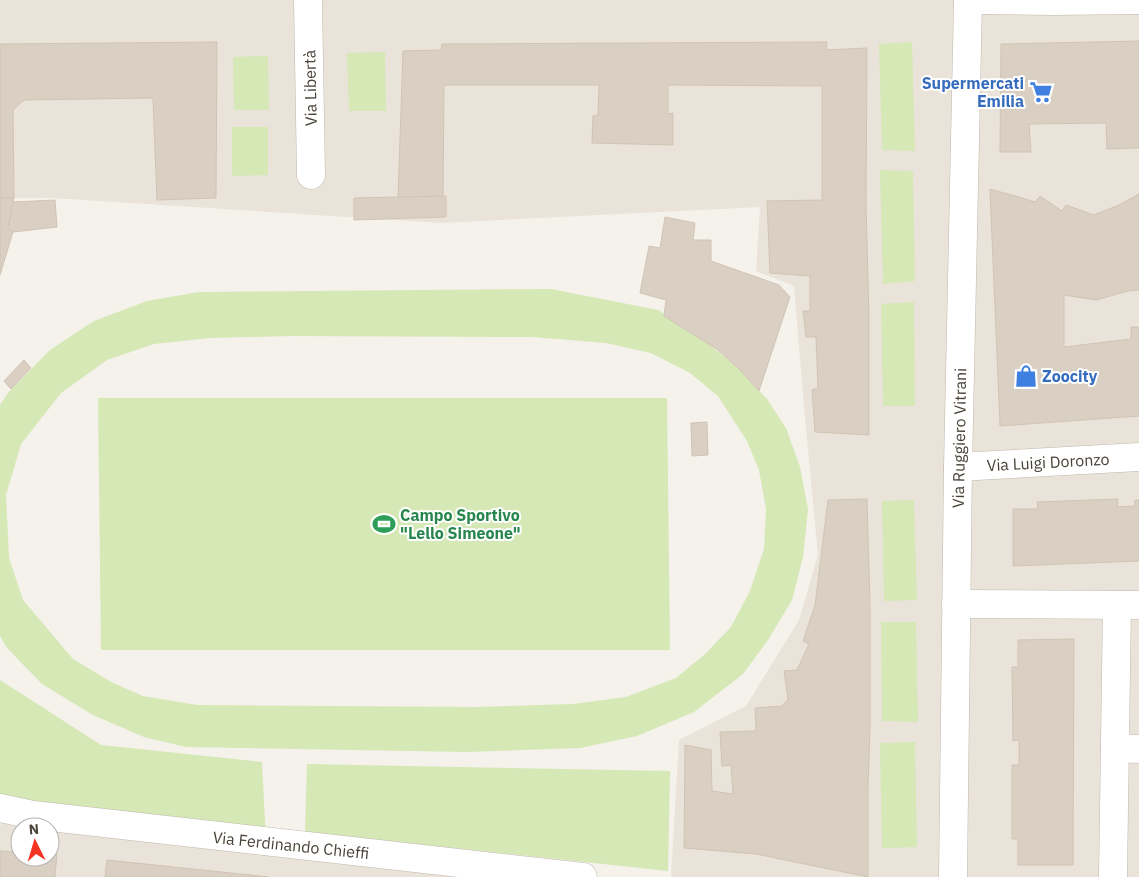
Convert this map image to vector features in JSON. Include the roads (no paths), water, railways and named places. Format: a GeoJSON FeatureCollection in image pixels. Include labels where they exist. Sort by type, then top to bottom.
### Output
{"type":"FeatureCollection","features":[{"type":"Feature","properties":{"kind":"street","name":"Via Libertà"},"geometry":{"type":"LineString","coordinates":[[308,0],[312,175]]}},
{"type":"Feature","properties":{"kind":"street","name":"Via Ruggiero Vitrani"},"geometry":{"type":"LineString","coordinates":[[953,877],[958,467],[968,0]]}},
{"type":"Feature","properties":{"kind":"street"},"geometry":{"type":"LineString","coordinates":[[984,0],[1139,0]]}},
{"type":"Feature","properties":{"kind":"street","name":"Via Luigi Doronzo"},"geometry":{"type":"LineString","coordinates":[[958,467],[1139,457]]}},
{"type":"Feature","properties":{"kind":"street"},"geometry":{"type":"LineString","coordinates":[[956,604],[1128,605],[1127,748],[1112,877]]}},
{"type":"Feature","properties":{"kind":"street","name":"Via Ferdinando Chieffi"},"geometry":{"type":"LineString","coordinates":[[0,808],[33,816],[583,877]]}},
{"type":"Feature","properties":{"kind":"place","name":"Supermercati Emilia"},"geometry":{"type":"Point","coordinates":[1041,92]}},
{"type":"Feature","properties":{"kind":"place","name":"Zoocity"},"geometry":{"type":"Point","coordinates":[1026,376]}},
{"type":"Feature","properties":{"kind":"place","name":"Campo Sportivo \"Lello Simeone\""},"geometry":{"type":"Point","coordinates":[384,524]}}]}
